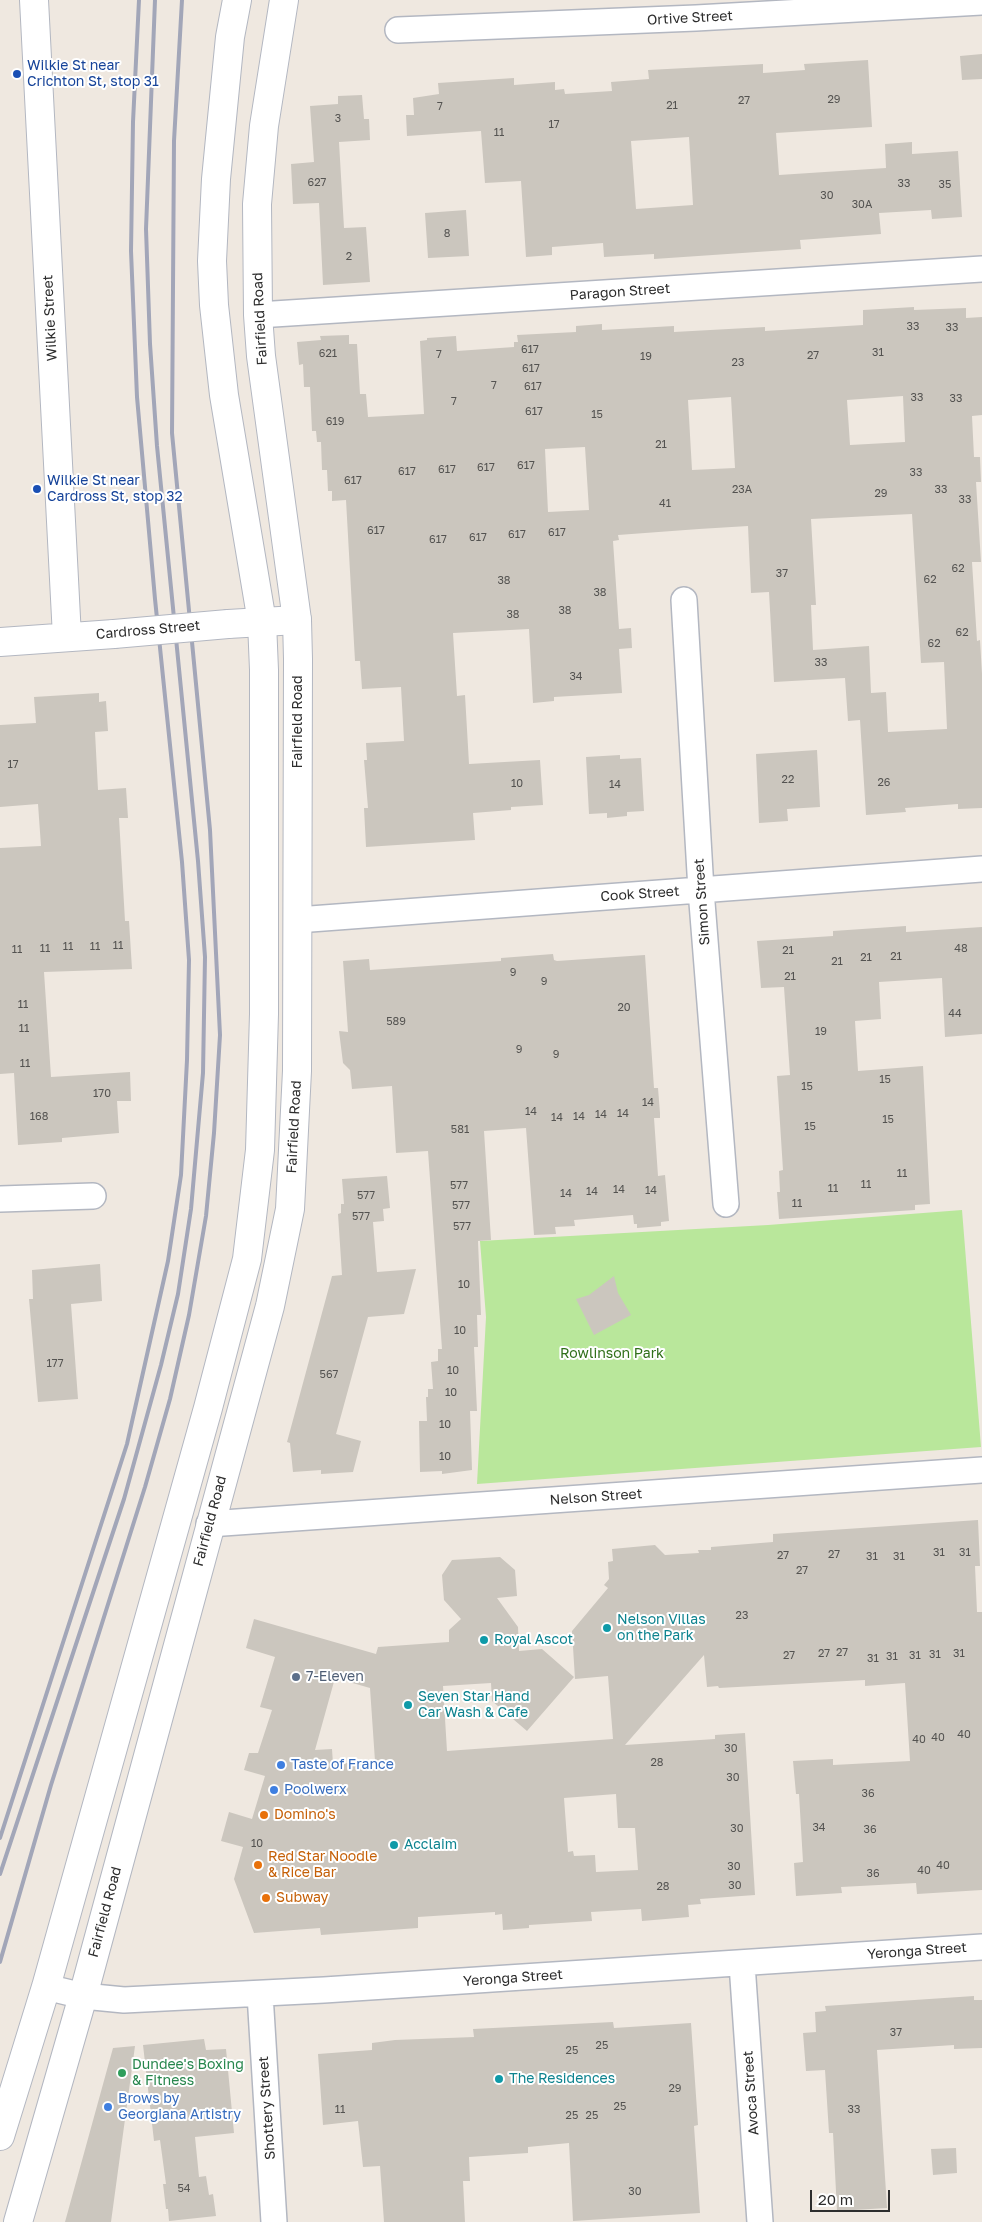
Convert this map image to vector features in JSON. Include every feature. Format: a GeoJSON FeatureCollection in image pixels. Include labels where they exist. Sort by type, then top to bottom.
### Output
{"type":"FeatureCollection","features":[{"type":"Feature","properties":{"kind":"main road","name":"Wilkie Street"},"geometry":{"type":"LineString","coordinates":[[34,0],[67,636]]}},
{"type":"Feature","properties":{"kind":"main road"},"geometry":{"type":"LineString","coordinates":[[0,2136],[46,1987],[208,1408],[247,1259],[260,1150],[264,1014],[264,670],[262,622],[224,395],[214,305],[212,261],[216,179],[230,38],[237,0]]}},
{"type":"Feature","properties":{"kind":"main road","name":"Fairfield Road"},"geometry":{"type":"LineString","coordinates":[[18,2222],[83,1996],[209,1524],[270,1306],[290,1209],[297,1071],[296,620],[268,415],[258,315],[257,204],[264,126],[284,0]]}},
{"type":"Feature","properties":{"kind":"main road","name":"Cardross Street"},"geometry":{"type":"LineString","coordinates":[[0,642],[296,620]]}},
{"type":"Feature","properties":{"kind":"street","name":"Ortive Street"},"geometry":{"type":"LineString","coordinates":[[398,30],[696,18],[982,2]]}},
{"type":"Feature","properties":{"kind":"street","name":"Paragon Street"},"geometry":{"type":"LineString","coordinates":[[258,315],[982,269]]}},
{"type":"Feature","properties":{"kind":"street","name":"Simon Street"},"geometry":{"type":"LineString","coordinates":[[684,600],[701,890],[726,1204]]}},
{"type":"Feature","properties":{"kind":"street","name":"Cook Street"},"geometry":{"type":"LineString","coordinates":[[297,920],[982,870]]}},
{"type":"Feature","properties":{"kind":"street"},"geometry":{"type":"LineString","coordinates":[[0,1199],[93,1196]]}},
{"type":"Feature","properties":{"kind":"street","name":"Nelson Street"},"geometry":{"type":"LineString","coordinates":[[209,1524],[982,1470]]}},
{"type":"Feature","properties":{"kind":"street","name":"Yeronga Street"},"geometry":{"type":"LineString","coordinates":[[46,1987],[83,1996],[124,2000],[260,1994],[982,1947]]}},
{"type":"Feature","properties":{"kind":"street","name":"Avoca Street"},"geometry":{"type":"LineString","coordinates":[[742,1964],[760,2222]]}},
{"type":"Feature","properties":{"kind":"street","name":"Shottery Street"},"geometry":{"type":"LineString","coordinates":[[260,1994],[274,2222]]}},
{"type":"Feature","properties":{"kind":"green space","name":"Rowlinson Park"},"geometry":{"type":"Polygon","coordinates":[[[962,1210],[981,1447],[477,1484],[486,1317],[480,1241],[768,1225],[962,1210]]]}},
{"type":"Feature","properties":{"kind":"building"},"geometry":{"type":"Polygon","coordinates":[[[982,54],[982,79],[962,80],[960,56],[982,54]]]}},
{"type":"Feature","properties":{"kind":"building"},"geometry":{"type":"Polygon","coordinates":[[[868,60],[872,127],[776,133],[779,175],[886,168],[885,144],[912,142],[912,154],[958,151],[962,217],[932,219],[931,210],[879,213],[881,234],[800,240],[801,249],[654,259],[654,254],[604,257],[603,243],[552,247],[552,255],[526,257],[521,181],[485,183],[481,131],[407,136],[406,115],[414,115],[413,98],[439,94],[438,83],[514,78],[514,85],[555,82],[555,90],[564,89],[565,94],[612,91],[611,82],[649,79],[648,70],[763,64],[763,73],[805,70],[804,64],[868,60]],[[689,137],[631,141],[636,209],[693,205],[689,137]]]}},
{"type":"Feature","properties":{"kind":"building"},"geometry":{"type":"Polygon","coordinates":[[[362,95],[364,119],[369,119],[370,140],[339,142],[344,228],[366,227],[370,282],[323,285],[319,203],[293,204],[291,164],[314,162],[310,106],[338,104],[338,96],[362,95]]]}},
{"type":"Feature","properties":{"kind":"building"},"geometry":{"type":"Polygon","coordinates":[[[466,210],[469,256],[428,258],[425,213],[466,210]]]}},
{"type":"Feature","properties":{"kind":"building"},"geometry":{"type":"Polygon","coordinates":[[[914,307],[914,310],[966,308],[966,318],[982,317],[982,415],[972,416],[974,457],[980,457],[981,482],[976,482],[981,562],[972,562],[977,641],[980,640],[982,674],[982,808],[958,809],[958,804],[905,808],[906,812],[866,815],[860,720],[848,721],[845,678],[774,682],[769,592],[751,593],[748,526],[699,529],[618,535],[619,540],[613,541],[619,629],[631,628],[632,648],[619,649],[622,693],[554,697],[554,701],[533,703],[529,629],[453,633],[457,696],[465,695],[469,764],[540,760],[543,805],[511,807],[511,810],[473,813],[475,840],[366,847],[364,808],[368,808],[364,760],[367,760],[366,743],[404,741],[401,687],[362,689],[360,661],[355,661],[346,500],[332,501],[332,491],[328,491],[327,470],[322,470],[321,442],[317,442],[316,431],[312,431],[310,387],[304,387],[303,364],[299,365],[297,342],[321,340],[320,336],[349,335],[349,344],[357,344],[360,394],[366,394],[368,417],[424,414],[420,341],[427,340],[427,338],[456,336],[457,351],[514,347],[514,342],[518,342],[517,335],[576,332],[576,326],[602,324],[602,330],[674,326],[674,332],[765,327],[765,331],[863,325],[863,310],[914,307]],[[903,396],[847,400],[850,445],[905,442],[903,396]],[[731,397],[688,400],[692,470],[735,468],[731,397]],[[585,447],[545,449],[548,512],[589,510],[585,447]],[[912,514],[811,519],[816,605],[811,605],[813,650],[869,646],[871,693],[886,692],[888,732],[947,729],[944,662],[921,663],[912,514]]]}},
{"type":"Feature","properties":{"kind":"building"},"geometry":{"type":"Polygon","coordinates":[[[99,693],[99,702],[106,701],[108,731],[95,732],[98,790],[126,788],[128,818],[119,818],[125,921],[129,921],[132,969],[44,972],[51,1077],[130,1072],[131,1101],[117,1101],[119,1133],[62,1138],[62,1142],[18,1145],[14,1073],[0,1074],[0,848],[41,846],[38,804],[0,807],[0,725],[36,723],[34,697],[99,693]]]}},
{"type":"Feature","properties":{"kind":"building"},"geometry":{"type":"Polygon","coordinates":[[[817,750],[820,807],[787,809],[788,821],[759,823],[756,754],[817,750]]]}},
{"type":"Feature","properties":{"kind":"building"},"geometry":{"type":"Polygon","coordinates":[[[620,755],[620,759],[641,758],[644,811],[627,812],[627,816],[607,818],[607,813],[589,814],[586,757],[620,755]]]}},
{"type":"Feature","properties":{"kind":"building"},"geometry":{"type":"Polygon","coordinates":[[[906,926],[906,932],[982,927],[982,1034],[945,1037],[942,978],[879,982],[881,1019],[855,1021],[858,1071],[923,1066],[930,1204],[915,1205],[915,1210],[779,1219],[777,1192],[780,1192],[779,1171],[783,1170],[777,1076],[790,1075],[784,987],[761,988],[757,941],[833,936],[833,931],[906,926]]]}},
{"type":"Feature","properties":{"kind":"building"},"geometry":{"type":"Polygon","coordinates":[[[553,954],[554,960],[557,961],[645,955],[654,1088],[658,1088],[660,1113],[660,1118],[654,1118],[658,1176],[665,1175],[669,1221],[661,1222],[661,1226],[637,1228],[637,1224],[634,1224],[633,1215],[574,1220],[575,1226],[555,1227],[556,1234],[534,1235],[526,1128],[484,1131],[491,1240],[478,1241],[481,1315],[477,1315],[478,1347],[474,1347],[477,1411],[470,1411],[472,1470],[442,1474],[442,1471],[420,1472],[419,1421],[427,1421],[426,1397],[428,1397],[428,1389],[433,1389],[431,1362],[438,1361],[438,1349],[442,1349],[428,1151],[396,1153],[392,1086],[352,1089],[350,1070],[343,1063],[339,1031],[348,1032],[343,961],[369,959],[370,970],[501,961],[501,958],[553,954]]]}},
{"type":"Feature","properties":{"kind":"building"},"geometry":{"type":"Polygon","coordinates":[[[387,1176],[390,1208],[383,1209],[384,1221],[373,1222],[377,1272],[416,1269],[404,1314],[368,1317],[336,1434],[361,1441],[353,1472],[321,1474],[321,1470],[293,1472],[290,1443],[287,1442],[332,1276],[342,1275],[338,1214],[341,1213],[341,1204],[344,1204],[342,1179],[387,1176]]]}},
{"type":"Feature","properties":{"kind":"building"},"geometry":{"type":"Polygon","coordinates":[[[100,1264],[102,1301],[71,1304],[78,1399],[38,1402],[29,1299],[33,1299],[32,1270],[100,1264]]]}},
{"type":"Feature","properties":{"kind":"building"},"geometry":{"type":"Polygon","coordinates":[[[614,1276],[618,1293],[631,1315],[594,1335],[576,1299],[589,1295],[614,1276]]]}},
{"type":"Feature","properties":{"kind":"building"},"geometry":{"type":"Polygon","coordinates":[[[978,1520],[980,1566],[975,1566],[977,1612],[982,1612],[982,1890],[917,1894],[916,1883],[841,1887],[842,1893],[796,1896],[794,1863],[803,1862],[799,1794],[796,1794],[793,1761],[833,1759],[833,1765],[910,1761],[905,1683],[865,1686],[865,1680],[719,1688],[718,1686],[707,1687],[704,1655],[625,1745],[715,1739],[715,1735],[745,1733],[755,1895],[700,1899],[701,1904],[688,1905],[689,1917],[642,1921],[641,1909],[591,1912],[592,1921],[529,1925],[529,1928],[503,1930],[502,1914],[495,1915],[495,1912],[418,1917],[418,1928],[321,1935],[320,1928],[254,1933],[234,1879],[243,1847],[221,1841],[229,1812],[252,1819],[265,1776],[244,1770],[249,1753],[258,1753],[272,1710],[260,1707],[275,1657],[246,1648],[254,1619],[376,1654],[378,1647],[449,1642],[449,1630],[461,1619],[444,1600],[442,1575],[452,1560],[500,1557],[515,1570],[517,1596],[497,1598],[518,1627],[519,1651],[542,1649],[574,1677],[527,1731],[492,1701],[491,1683],[443,1686],[447,1751],[613,1739],[608,1676],[575,1679],[572,1631],[608,1588],[604,1585],[609,1579],[608,1562],[613,1561],[612,1549],[655,1545],[665,1555],[699,1553],[698,1550],[711,1550],[711,1547],[773,1542],[773,1534],[978,1520]],[[335,1678],[315,1750],[332,1749],[333,1764],[375,1761],[370,1688],[335,1678]],[[616,1794],[564,1798],[568,1852],[573,1851],[574,1856],[595,1855],[596,1872],[638,1870],[635,1828],[618,1828],[616,1794]]]}},
{"type":"Feature","properties":{"kind":"building"},"geometry":{"type":"Polygon","coordinates":[[[974,1996],[974,2000],[982,2000],[982,2048],[954,2049],[954,2045],[877,2050],[887,2208],[837,2211],[833,2133],[829,2133],[825,2070],[806,2071],[803,2033],[816,2032],[815,2012],[826,2011],[825,2006],[974,1996]]]}},
{"type":"Feature","properties":{"kind":"building"},"geometry":{"type":"Polygon","coordinates":[[[613,2022],[614,2028],[691,2023],[698,2125],[694,2126],[700,2213],[573,2221],[569,2143],[528,2147],[528,2153],[469,2157],[470,2181],[463,2181],[465,2222],[384,2222],[380,2166],[363,2167],[358,2121],[323,2125],[318,2054],[372,2050],[372,2043],[395,2040],[474,2037],[473,2029],[613,2022]]]}},
{"type":"Feature","properties":{"kind":"building"},"geometry":{"type":"Polygon","coordinates":[[[204,2039],[206,2050],[226,2049],[234,2133],[195,2137],[199,2177],[206,2176],[209,2195],[213,2194],[216,2216],[169,2221],[163,2184],[166,2184],[160,2140],[154,2141],[143,2045],[204,2039]]]}},
{"type":"Feature","properties":{"kind":"building"},"geometry":{"type":"Polygon","coordinates":[[[135,2046],[111,2222],[65,2222],[113,2048],[135,2046]]]}},
{"type":"Feature","properties":{"kind":"building"},"geometry":{"type":"Polygon","coordinates":[[[956,2148],[957,2173],[933,2175],[931,2149],[956,2148]]]}},
{"type":"Feature","properties":{"kind":"railway"},"geometry":{"type":"LineString","coordinates":[[0,1838],[127,1444],[168,1261],[181,1175],[187,1060],[189,960],[182,862],[155,599],[137,397],[131,251],[133,122],[139,0]]}},
{"type":"Feature","properties":{"kind":"railway"},"geometry":{"type":"LineString","coordinates":[[0,1874],[124,1499],[161,1365],[178,1294],[191,1209],[203,1073],[205,957],[198,861],[157,446],[150,344],[146,229],[155,0]]}},
{"type":"Feature","properties":{"kind":"railway"},"geometry":{"type":"LineString","coordinates":[[0,1962],[51,1785],[145,1487],[170,1399],[189,1315],[206,1216],[214,1133],[220,1035],[210,830],[172,433],[174,141],[182,0]]}},
{"type":"Feature","properties":{"kind":"place","name":"Wilkie St near Crichton St, stop 31"},"geometry":{"type":"Point","coordinates":[17,74]}},
{"type":"Feature","properties":{"kind":"place","name":"Wilkie St near Cardross St, stop 32"},"geometry":{"type":"Point","coordinates":[37,489]}},
{"type":"Feature","properties":{"kind":"place","name":"Nelson Villas on the Park"},"geometry":{"type":"Point","coordinates":[607,1628]}},
{"type":"Feature","properties":{"kind":"place","name":"Royal Ascot"},"geometry":{"type":"Point","coordinates":[484,1640]}},
{"type":"Feature","properties":{"kind":"place","name":"7-Eleven"},"geometry":{"type":"Point","coordinates":[296,1677]}},
{"type":"Feature","properties":{"kind":"place","name":"Seven Star Hand Car Wash & Cafe"},"geometry":{"type":"Point","coordinates":[408,1705]}},
{"type":"Feature","properties":{"kind":"place","name":"Taste of France"},"geometry":{"type":"Point","coordinates":[281,1765]}},
{"type":"Feature","properties":{"kind":"place","name":"Poolwerx"},"geometry":{"type":"Point","coordinates":[274,1790]}},
{"type":"Feature","properties":{"kind":"place","name":"Domino's"},"geometry":{"type":"Point","coordinates":[264,1815]}},
{"type":"Feature","properties":{"kind":"place","name":"Acclaim"},"geometry":{"type":"Point","coordinates":[394,1845]}},
{"type":"Feature","properties":{"kind":"place","name":"Red Star Noodle & Rice Bar"},"geometry":{"type":"Point","coordinates":[258,1865]}},
{"type":"Feature","properties":{"kind":"place","name":"Subway"},"geometry":{"type":"Point","coordinates":[266,1898]}},
{"type":"Feature","properties":{"kind":"place","name":"Dundee's Boxing & Fitness"},"geometry":{"type":"Point","coordinates":[122,2073]}},
{"type":"Feature","properties":{"kind":"place","name":"The Residences"},"geometry":{"type":"Point","coordinates":[499,2079]}},
{"type":"Feature","properties":{"kind":"place","name":"Brows by Georgiana Artistry"},"geometry":{"type":"Point","coordinates":[108,2107]}}]}
